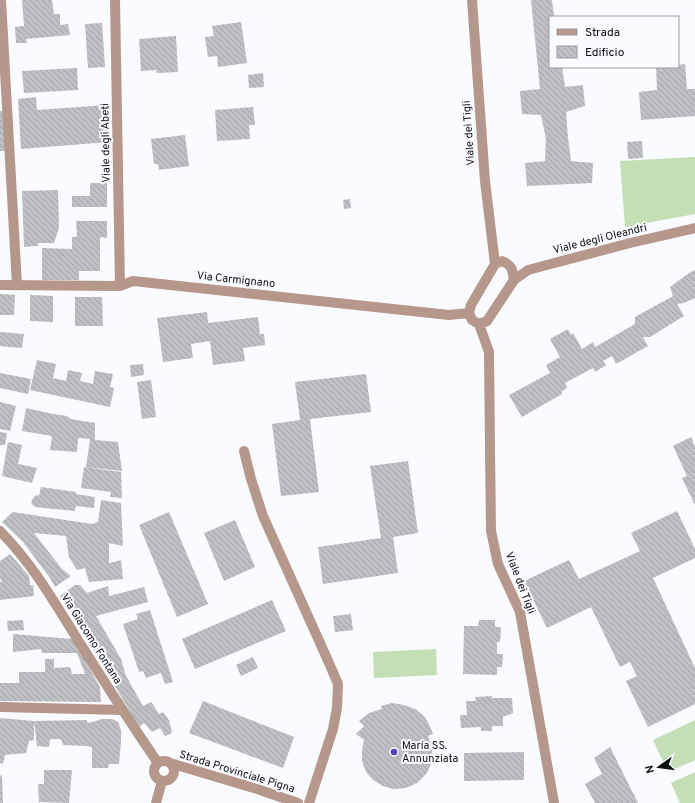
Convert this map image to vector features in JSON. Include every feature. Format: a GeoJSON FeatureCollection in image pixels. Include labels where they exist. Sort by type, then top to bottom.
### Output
{"type":"FeatureCollection","features":[{"type":"Feature","properties":{"kind":"street"},"geometry":{"type":"LineString","coordinates":[[1,0],[17,285]]}},
{"type":"Feature","properties":{"kind":"street","name":"Viale degli Abeti"},"geometry":{"type":"LineString","coordinates":[[115,0],[120,286]]}},
{"type":"Feature","properties":{"kind":"street","name":"Viale dei Tigli"},"geometry":{"type":"LineString","coordinates":[[472,0],[485,181],[494,264]]}},
{"type":"Feature","properties":{"kind":"street","name":"Viale degli Oleandri"},"geometry":{"type":"LineString","coordinates":[[514,280],[528,270],[630,243],[695,228]]}},
{"type":"Feature","properties":{"kind":"street"},"geometry":{"type":"LineString","coordinates":[[502,261],[508,264],[512,268],[514,280],[487,321],[479,324],[472,320],[469,313],[471,305],[494,264],[502,261]]}},
{"type":"Feature","properties":{"kind":"street","name":"Via Carmignano"},"geometry":{"type":"LineString","coordinates":[[0,285],[120,286],[133,281],[449,314],[469,313]]}},
{"type":"Feature","properties":{"kind":"street","name":"Viale dei Tigli"},"geometry":{"type":"LineString","coordinates":[[479,324],[489,352],[491,531],[498,564],[520,612],[554,803]]}},
{"type":"Feature","properties":{"kind":"street"},"geometry":{"type":"LineString","coordinates":[[244,451],[251,480],[263,516],[338,684],[337,708],[333,729],[308,803]]}},
{"type":"Feature","properties":{"kind":"street","name":"Via Giacomo Fontana"},"geometry":{"type":"LineString","coordinates":[[0,531],[43,584],[122,710],[158,763]]}},
{"type":"Feature","properties":{"kind":"street"},"geometry":{"type":"LineString","coordinates":[[0,707],[122,710]]}},
{"type":"Feature","properties":{"kind":"street"},"geometry":{"type":"LineString","coordinates":[[164,761],[170,763],[173,768],[173,775],[169,780],[159,780],[154,775],[154,768],[158,763],[164,761]]}},
{"type":"Feature","properties":{"kind":"street","name":"Strada Provinciale Pigna"},"geometry":{"type":"LineString","coordinates":[[170,763],[258,789],[298,803]]}},
{"type":"Feature","properties":{"kind":"street"},"geometry":{"type":"LineString","coordinates":[[156,803],[162,781]]}},
{"type":"Feature","properties":{"kind":"green space"},"geometry":{"type":"Polygon","coordinates":[[[695,157],[695,214],[625,227],[620,161],[695,157]]]}},
{"type":"Feature","properties":{"kind":"green space"},"geometry":{"type":"Polygon","coordinates":[[[436,649],[437,675],[374,678],[373,652],[436,649]]]}},
{"type":"Feature","properties":{"kind":"green space"},"geometry":{"type":"Polygon","coordinates":[[[695,720],[695,760],[668,772],[653,740],[695,720]]]}},
{"type":"Feature","properties":{"kind":"green space"},"geometry":{"type":"Polygon","coordinates":[[[695,772],[695,803],[680,803],[671,783],[695,772]]]}},
{"type":"Feature","properties":{"kind":"building"},"geometry":{"type":"Polygon","coordinates":[[[22,0],[52,0],[54,14],[60,14],[60,25],[68,24],[70,35],[26,39],[27,43],[16,43],[15,27],[24,26],[22,0]]]}},
{"type":"Feature","properties":{"kind":"building"},"geometry":{"type":"Polygon","coordinates":[[[531,0],[552,0],[554,16],[549,16],[549,68],[562,68],[565,87],[583,85],[585,106],[566,112],[568,137],[571,161],[593,163],[592,183],[527,186],[525,163],[545,161],[546,139],[541,115],[522,114],[520,91],[540,89],[531,0]]]}},
{"type":"Feature","properties":{"kind":"building"},"geometry":{"type":"Polygon","coordinates":[[[241,22],[247,63],[218,67],[217,56],[208,57],[205,37],[214,36],[212,26],[241,22]]]}},
{"type":"Feature","properties":{"kind":"building"},"geometry":{"type":"Polygon","coordinates":[[[102,23],[105,67],[88,68],[85,24],[102,23]]]}},
{"type":"Feature","properties":{"kind":"building"},"geometry":{"type":"Polygon","coordinates":[[[176,36],[178,72],[157,73],[156,70],[141,71],[139,39],[176,36]]]}},
{"type":"Feature","properties":{"kind":"building"},"geometry":{"type":"Polygon","coordinates":[[[685,64],[687,89],[695,89],[695,116],[641,120],[639,92],[657,90],[656,68],[679,68],[679,65],[685,64]]]}},
{"type":"Feature","properties":{"kind":"building"},"geometry":{"type":"Polygon","coordinates":[[[77,68],[78,90],[24,93],[22,71],[77,68]]]}},
{"type":"Feature","properties":{"kind":"building"},"geometry":{"type":"Polygon","coordinates":[[[263,73],[264,87],[249,88],[248,75],[263,73]]]}},
{"type":"Feature","properties":{"kind":"building"},"geometry":{"type":"Polygon","coordinates":[[[36,97],[37,110],[106,105],[109,142],[21,149],[18,99],[36,97]]]}},
{"type":"Feature","properties":{"kind":"building"},"geometry":{"type":"Polygon","coordinates":[[[253,107],[255,125],[249,125],[250,139],[217,141],[215,110],[253,107]]]}},
{"type":"Feature","properties":{"kind":"building"},"geometry":{"type":"Polygon","coordinates":[[[0,111],[5,111],[6,151],[0,151],[0,111]]]}},
{"type":"Feature","properties":{"kind":"building"},"geometry":{"type":"Polygon","coordinates":[[[185,135],[189,166],[159,170],[158,164],[154,164],[151,139],[185,135]]]}},
{"type":"Feature","properties":{"kind":"building"},"geometry":{"type":"Polygon","coordinates":[[[642,141],[643,158],[628,159],[627,142],[642,141]]]}},
{"type":"Feature","properties":{"kind":"building"},"geometry":{"type":"Polygon","coordinates":[[[90,183],[107,183],[107,207],[72,207],[72,196],[90,196],[90,183]]]}},
{"type":"Feature","properties":{"kind":"building"},"geometry":{"type":"Polygon","coordinates":[[[58,190],[59,228],[54,243],[38,243],[38,246],[24,247],[22,191],[58,190]]]}},
{"type":"Feature","properties":{"kind":"building"},"geometry":{"type":"Polygon","coordinates":[[[350,199],[351,208],[344,209],[343,200],[350,199]]]}},
{"type":"Feature","properties":{"kind":"building"},"geometry":{"type":"Polygon","coordinates":[[[76,221],[107,221],[107,238],[100,237],[100,271],[79,271],[79,280],[42,280],[42,248],[72,249],[72,237],[77,237],[76,221]]]}},
{"type":"Feature","properties":{"kind":"building"},"geometry":{"type":"Polygon","coordinates":[[[695,270],[695,298],[684,303],[677,304],[684,316],[650,337],[643,337],[648,346],[616,364],[612,356],[603,361],[606,365],[595,372],[593,368],[565,383],[567,388],[561,392],[562,394],[522,417],[509,395],[550,373],[546,365],[560,357],[550,339],[568,329],[571,335],[573,333],[582,349],[593,342],[595,347],[635,324],[635,317],[673,296],[670,287],[695,270]]]}},
{"type":"Feature","properties":{"kind":"building"},"geometry":{"type":"Polygon","coordinates":[[[0,294],[15,295],[14,315],[0,315],[0,294]]]}},
{"type":"Feature","properties":{"kind":"building"},"geometry":{"type":"Polygon","coordinates":[[[30,295],[53,296],[53,322],[30,321],[30,295]]]}},
{"type":"Feature","properties":{"kind":"building"},"geometry":{"type":"Polygon","coordinates":[[[75,297],[102,297],[103,326],[75,326],[75,297]]]}},
{"type":"Feature","properties":{"kind":"building"},"geometry":{"type":"Polygon","coordinates":[[[207,312],[208,323],[258,317],[260,334],[264,334],[265,345],[243,348],[245,361],[213,365],[210,341],[191,344],[193,358],[163,362],[157,318],[207,312]]]}},
{"type":"Feature","properties":{"kind":"building"},"geometry":{"type":"Polygon","coordinates":[[[0,332],[24,334],[22,348],[0,346],[0,332]]]}},
{"type":"Feature","properties":{"kind":"building"},"geometry":{"type":"Polygon","coordinates":[[[37,360],[56,364],[53,378],[66,381],[68,370],[82,373],[80,381],[93,384],[95,371],[113,374],[110,387],[114,388],[110,407],[30,390],[37,360]]]}},
{"type":"Feature","properties":{"kind":"building"},"geometry":{"type":"Polygon","coordinates":[[[143,364],[144,375],[131,377],[130,365],[143,364]]]}},
{"type":"Feature","properties":{"kind":"building"},"geometry":{"type":"Polygon","coordinates":[[[0,373],[31,379],[28,394],[0,388],[0,373]]]}},
{"type":"Feature","properties":{"kind":"building"},"geometry":{"type":"Polygon","coordinates":[[[366,374],[371,412],[310,419],[319,492],[281,496],[272,424],[300,420],[295,382],[366,374]]]}},
{"type":"Feature","properties":{"kind":"building"},"geometry":{"type":"Polygon","coordinates":[[[151,380],[156,417],[142,419],[137,382],[151,380]]]}},
{"type":"Feature","properties":{"kind":"building"},"geometry":{"type":"Polygon","coordinates":[[[0,402],[16,406],[10,431],[0,429],[0,402]]]}},
{"type":"Feature","properties":{"kind":"building"},"geometry":{"type":"Polygon","coordinates":[[[26,408],[95,423],[95,440],[118,442],[122,471],[86,467],[90,439],[78,438],[77,452],[50,450],[52,436],[22,431],[26,408]]]}},
{"type":"Feature","properties":{"kind":"building"},"geometry":{"type":"Polygon","coordinates":[[[0,432],[7,433],[5,445],[0,445],[0,432]]]}},
{"type":"Feature","properties":{"kind":"building"},"geometry":{"type":"Polygon","coordinates":[[[691,437],[695,447],[695,505],[682,478],[687,476],[673,446],[691,437]]]}},
{"type":"Feature","properties":{"kind":"building"},"geometry":{"type":"Polygon","coordinates":[[[8,442],[22,445],[18,464],[37,468],[32,483],[2,476],[8,442]]]}},
{"type":"Feature","properties":{"kind":"building"},"geometry":{"type":"Polygon","coordinates":[[[408,461],[418,533],[393,537],[398,573],[323,584],[318,547],[381,538],[370,466],[408,461]]]}},
{"type":"Feature","properties":{"kind":"building"},"geometry":{"type":"Polygon","coordinates":[[[84,467],[121,472],[122,498],[110,497],[111,492],[81,488],[84,467]]]}},
{"type":"Feature","properties":{"kind":"building"},"geometry":{"type":"Polygon","coordinates":[[[41,487],[76,492],[76,494],[95,497],[94,508],[76,506],[75,511],[35,507],[31,502],[34,497],[37,495],[39,496],[41,487]]]}},
{"type":"Feature","properties":{"kind":"building"},"geometry":{"type":"Polygon","coordinates":[[[101,500],[121,503],[123,546],[109,543],[109,563],[121,560],[123,579],[89,582],[85,568],[77,570],[69,557],[66,536],[34,533],[62,569],[71,576],[55,587],[23,542],[2,522],[13,512],[92,524],[98,522],[101,500]]]}},
{"type":"Feature","properties":{"kind":"building"},"geometry":{"type":"Polygon","coordinates":[[[677,511],[695,549],[695,558],[653,578],[695,668],[695,704],[648,727],[626,681],[637,676],[630,662],[620,667],[591,607],[547,628],[524,581],[569,560],[579,579],[640,551],[631,533],[677,511]]]}},
{"type":"Feature","properties":{"kind":"building"},"geometry":{"type":"Polygon","coordinates":[[[169,512],[208,604],[177,617],[139,525],[169,512]]]}},
{"type":"Feature","properties":{"kind":"building"},"geometry":{"type":"Polygon","coordinates":[[[235,520],[255,567],[224,581],[204,533],[235,520]]]}},
{"type":"Feature","properties":{"kind":"building"},"geometry":{"type":"Polygon","coordinates":[[[10,554],[29,576],[30,585],[33,585],[34,596],[0,600],[0,582],[2,582],[0,578],[0,561],[10,554]]]}},
{"type":"Feature","properties":{"kind":"building"},"geometry":{"type":"Polygon","coordinates":[[[75,585],[80,585],[87,593],[108,586],[109,596],[144,587],[148,602],[96,616],[121,659],[126,676],[143,706],[151,702],[159,714],[163,712],[169,720],[172,733],[165,736],[160,728],[152,732],[144,723],[139,727],[92,647],[96,646],[90,635],[60,596],[75,585]]]}},
{"type":"Feature","properties":{"kind":"building"},"geometry":{"type":"Polygon","coordinates":[[[272,600],[286,631],[195,669],[182,639],[272,600]]]}},
{"type":"Feature","properties":{"kind":"building"},"geometry":{"type":"Polygon","coordinates":[[[150,610],[173,682],[165,684],[161,673],[146,678],[143,671],[139,672],[123,624],[138,619],[136,614],[150,610]]]}},
{"type":"Feature","properties":{"kind":"building"},"geometry":{"type":"Polygon","coordinates":[[[351,614],[353,630],[335,632],[333,616],[351,614]]]}},
{"type":"Feature","properties":{"kind":"building"},"geometry":{"type":"Polygon","coordinates":[[[23,620],[24,630],[8,631],[7,621],[23,620]]]}},
{"type":"Feature","properties":{"kind":"building"},"geometry":{"type":"Polygon","coordinates":[[[479,620],[495,620],[495,627],[501,627],[500,642],[497,642],[497,654],[503,654],[502,667],[497,667],[497,675],[463,674],[464,626],[478,626],[479,620]]]}},
{"type":"Feature","properties":{"kind":"building"},"geometry":{"type":"Polygon","coordinates":[[[13,634],[73,639],[100,687],[101,702],[0,701],[0,683],[19,683],[19,672],[45,672],[45,659],[54,659],[54,668],[70,667],[72,674],[85,674],[77,653],[42,653],[41,649],[13,652],[13,634]]]}},
{"type":"Feature","properties":{"kind":"building"},"geometry":{"type":"Polygon","coordinates":[[[253,657],[258,668],[241,676],[236,665],[253,657]]]}},
{"type":"Feature","properties":{"kind":"building"},"geometry":{"type":"Polygon","coordinates":[[[492,696],[492,698],[512,698],[513,713],[503,717],[503,726],[492,726],[492,731],[481,731],[481,727],[461,728],[460,715],[467,715],[466,701],[476,701],[475,697],[492,696]]]}},
{"type":"Feature","properties":{"kind":"building"},"geometry":{"type":"Polygon","coordinates":[[[203,701],[294,737],[283,768],[189,733],[203,701]]]}},
{"type":"Feature","properties":{"kind":"building"},"geometry":{"type":"Polygon","coordinates":[[[392,703],[415,709],[424,716],[433,734],[428,736],[432,749],[432,762],[427,773],[417,783],[406,788],[393,789],[383,786],[373,780],[366,772],[362,761],[364,740],[356,734],[364,726],[359,721],[369,713],[382,709],[381,706],[392,703]]]}},
{"type":"Feature","properties":{"kind":"building"},"geometry":{"type":"Polygon","coordinates":[[[0,718],[34,721],[34,740],[29,741],[26,753],[5,755],[3,764],[0,763],[0,718]]]}},
{"type":"Feature","properties":{"kind":"building"},"geometry":{"type":"Polygon","coordinates":[[[102,719],[112,719],[118,722],[121,730],[119,764],[109,764],[108,768],[92,768],[92,747],[63,745],[61,739],[50,739],[49,747],[37,746],[34,721],[87,720],[87,723],[102,719]]]}},
{"type":"Feature","properties":{"kind":"building"},"geometry":{"type":"Polygon","coordinates":[[[610,747],[638,803],[595,803],[585,784],[602,774],[594,758],[610,747]]]}},
{"type":"Feature","properties":{"kind":"building"},"geometry":{"type":"Polygon","coordinates":[[[524,752],[524,780],[464,781],[464,753],[524,752]]]}},
{"type":"Feature","properties":{"kind":"building"},"geometry":{"type":"Polygon","coordinates":[[[44,770],[72,770],[69,803],[39,802],[38,784],[44,784],[44,770]]]}},
{"type":"Feature","properties":{"kind":"building"},"geometry":{"type":"Polygon","coordinates":[[[2,775],[3,803],[0,803],[0,776],[2,775]]]}},
{"type":"Feature","properties":{"kind":"place","name":"Maria SS. Annunziata"},"geometry":{"type":"Point","coordinates":[394,752]}}]}
